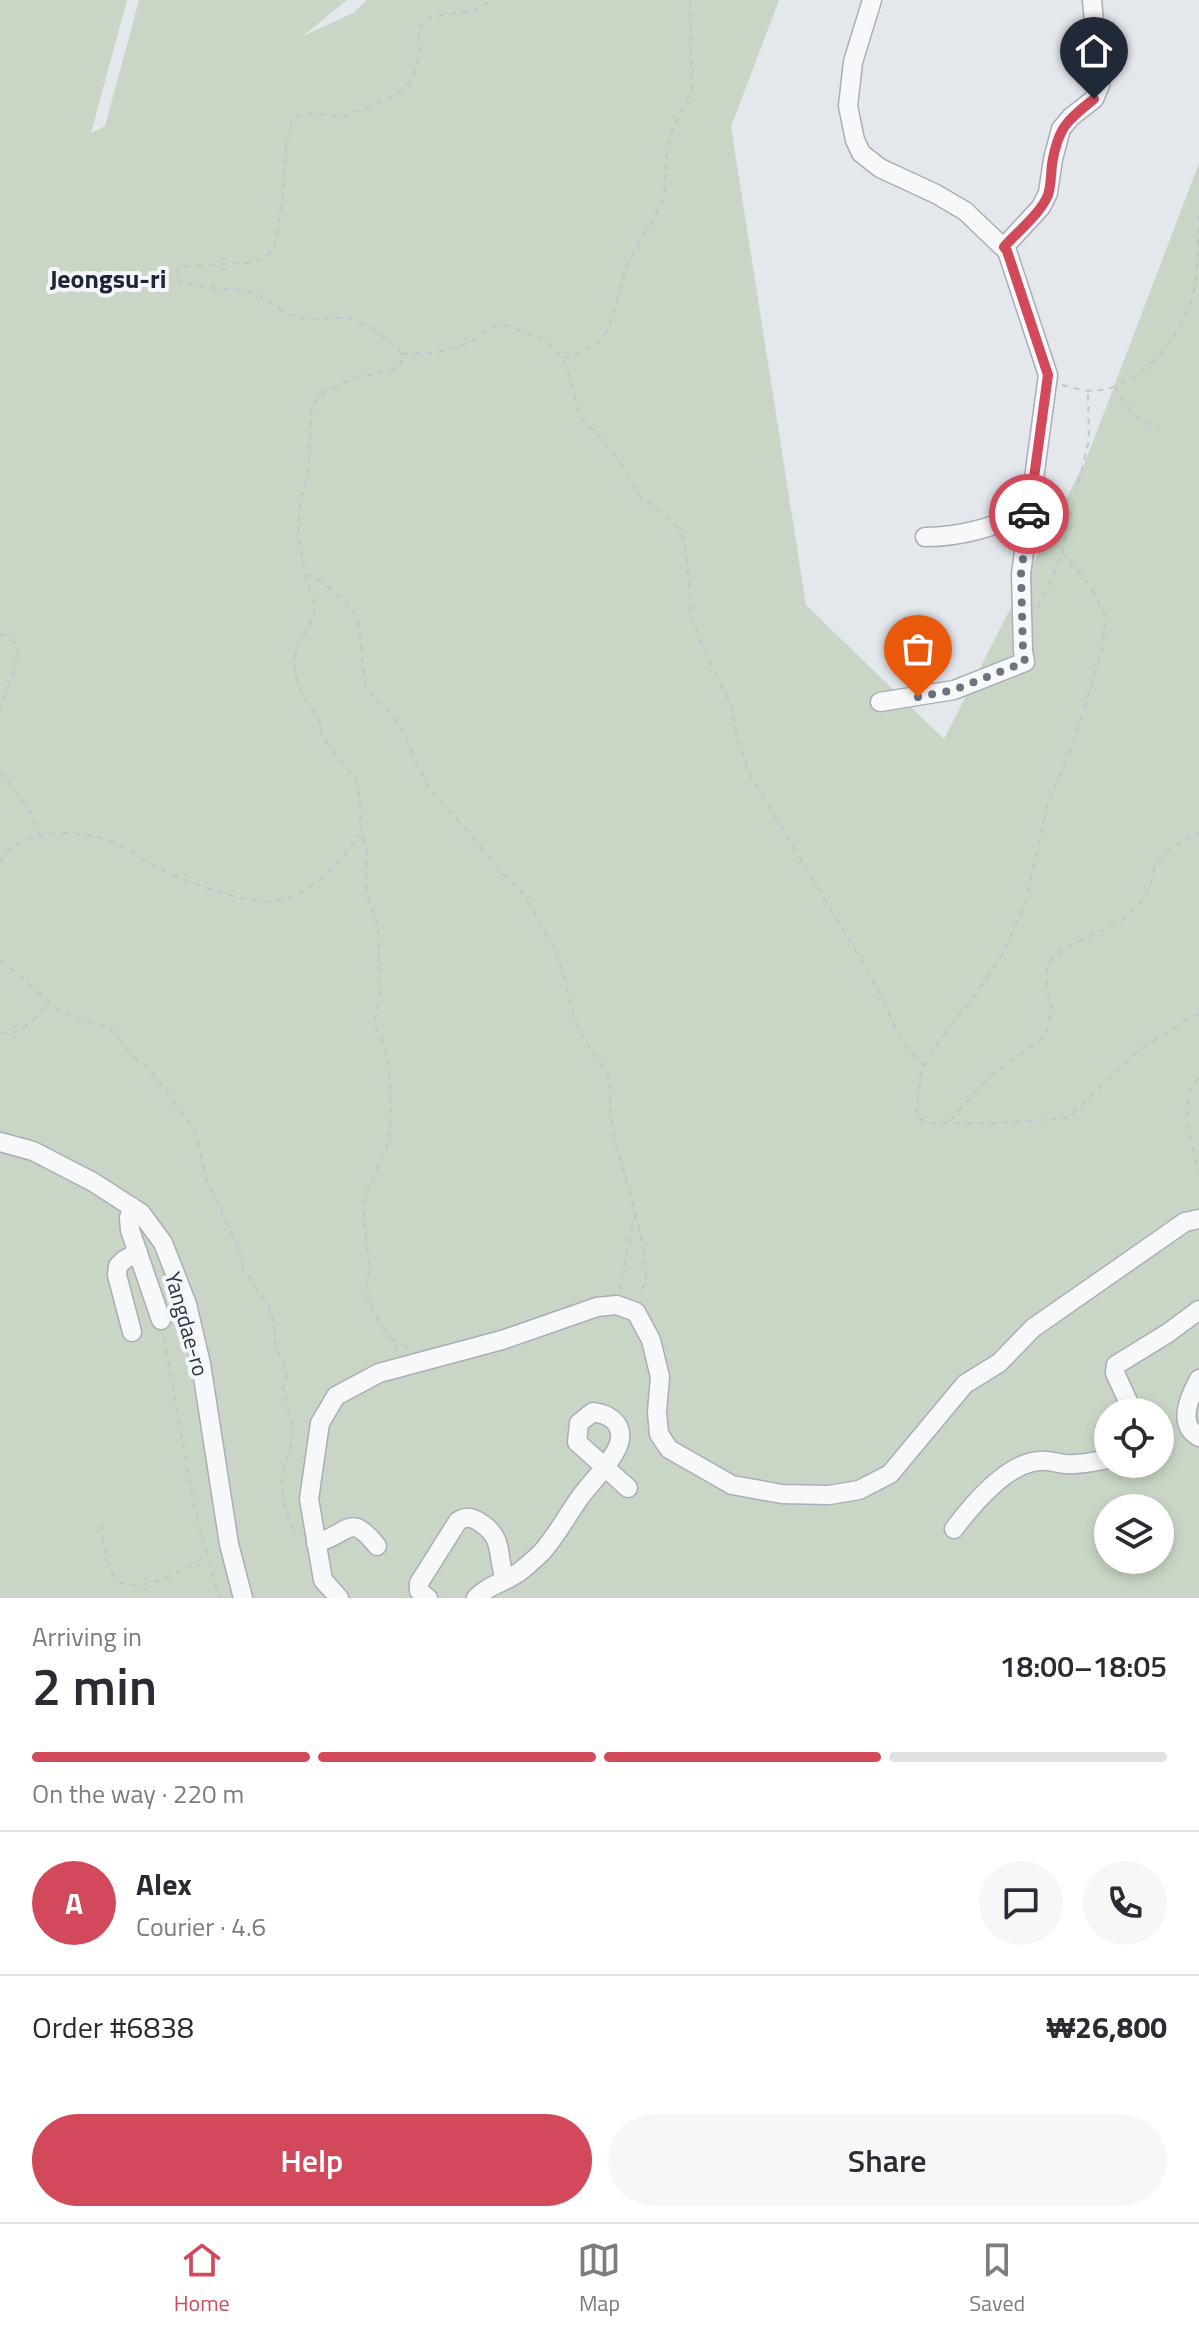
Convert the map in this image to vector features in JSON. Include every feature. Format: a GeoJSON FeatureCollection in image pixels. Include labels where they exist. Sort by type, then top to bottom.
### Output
{"type":"FeatureCollection","features":[{"type":"Feature","properties":{"kind":"street"},"geometry":{"type":"LineString","coordinates":[[872,0],[853,62],[848,106],[861,153],[880,168],[965,211],[1004,247],[1048,375],[1021,574],[1025,662],[954,690],[880,702]]}},
{"type":"Feature","properties":{"kind":"street"},"geometry":{"type":"LineString","coordinates":[[1004,247],[1041,207],[1048,193],[1061,129],[1094,99],[1100,85],[1092,0]]}},
{"type":"Feature","properties":{"kind":"street"},"geometry":{"type":"LineString","coordinates":[[925,537],[950,537],[985,530],[1029,512]]}},
{"type":"Feature","properties":{"kind":"street","name":"Yangdae-ro"},"geometry":{"type":"LineString","coordinates":[[0,1142],[33,1151],[93,1182],[141,1213],[163,1243],[187,1304],[201,1364],[229,1544],[243,1598]]}},
{"type":"Feature","properties":{"kind":"street"},"geometry":{"type":"LineString","coordinates":[[132,1207],[130,1230],[138,1252],[162,1322],[125,1334],[118,1266],[138,1252]]}},
{"type":"Feature","properties":{"kind":"street"},"geometry":{"type":"LineString","coordinates":[[339,1598],[323,1580],[309,1499],[320,1423],[336,1396],[379,1373],[502,1340],[597,1307],[617,1305],[636,1312],[651,1340],[660,1377],[659,1434],[669,1449],[732,1485],[782,1494],[829,1495],[859,1490],[890,1474],[965,1384],[999,1363],[1033,1328],[1185,1222],[1199,1219]]}},
{"type":"Feature","properties":{"kind":"street"},"geometry":{"type":"LineString","coordinates":[[1127,1398],[1115,1373],[1116,1365],[1199,1310]]}},
{"type":"Feature","properties":{"kind":"street"},"geometry":{"type":"LineString","coordinates":[[1199,1379],[1185,1416],[1192,1433],[1199,1437]]}},
{"type":"Feature","properties":{"kind":"street"},"geometry":{"type":"LineString","coordinates":[[954,1529],[976,1500],[1022,1464],[1042,1460],[1065,1464],[1094,1462]]}},
{"type":"Feature","properties":{"kind":"street"},"geometry":{"type":"LineString","coordinates":[[482,1596],[485,1588],[519,1573],[542,1552],[605,1466],[628,1488]]}},
{"type":"Feature","properties":{"kind":"street"},"geometry":{"type":"LineString","coordinates":[[428,1598],[419,1591],[419,1583],[458,1521],[465,1517],[473,1518],[492,1530],[497,1539],[499,1563],[505,1579]]}},
{"type":"Feature","properties":{"kind":"street"},"geometry":{"type":"LineString","coordinates":[[316,1543],[355,1526],[364,1530],[377,1546]]}},
{"type":"Feature","properties":{"kind":"path"},"geometry":{"type":"LineString","coordinates":[[393,1369],[396,1347],[376,1316],[368,1298],[366,1283],[370,1268],[364,1206],[389,1141],[391,1111],[389,1064],[375,1020],[380,994],[378,926],[366,885],[367,848],[361,833],[356,780],[321,733],[319,719],[302,695],[294,661],[315,607],[298,534],[300,504],[308,472],[312,405],[324,392],[351,379],[396,369],[401,363],[402,354],[376,332],[351,319],[302,319],[284,313],[265,298],[246,291],[190,286],[178,280],[175,273],[179,267],[256,262],[273,250],[283,193],[286,144],[292,122],[310,113],[342,117],[393,97],[409,84],[416,69],[420,50],[418,32],[422,24],[430,17],[473,11],[493,0]]}},
{"type":"Feature","properties":{"kind":"path"},"geometry":{"type":"LineString","coordinates":[[563,358],[581,353],[599,342],[609,328],[627,265],[664,199],[667,152],[672,131],[692,89],[690,0]]}},
{"type":"Feature","properties":{"kind":"path"},"geometry":{"type":"LineString","coordinates":[[1048,375],[1062,385],[1088,391],[1101,390],[1134,377],[1160,356],[1181,325],[1194,289],[1199,215]]}},
{"type":"Feature","properties":{"kind":"path"},"geometry":{"type":"LineString","coordinates":[[402,354],[435,353],[471,342],[496,325],[508,326],[543,339],[563,358],[579,415],[617,457],[640,496],[681,531],[687,556],[691,615],[731,705],[737,738],[749,773],[856,951],[882,997],[894,1026],[911,1053],[925,1066]]}},
{"type":"Feature","properties":{"kind":"path"},"geometry":{"type":"LineString","coordinates":[[1114,385],[1128,410],[1143,423],[1159,430]]}},
{"type":"Feature","properties":{"kind":"path"},"geometry":{"type":"LineString","coordinates":[[1035,615],[1062,552],[1089,440],[1088,391]]}},
{"type":"Feature","properties":{"kind":"path"},"geometry":{"type":"LineString","coordinates":[[1062,552],[1091,587],[1105,616],[1103,648],[1073,744],[1047,806],[1026,901],[1004,952],[936,1045],[921,1073],[916,1113],[920,1119],[930,1123],[1068,1118],[1142,1048],[1199,1013]]}},
{"type":"Feature","properties":{"kind":"path"},"geometry":{"type":"LineString","coordinates":[[305,574],[325,584],[347,602],[358,620],[365,684],[401,728],[428,787],[504,875],[520,889],[553,945],[575,1022],[610,1081],[614,1137],[644,1250],[646,1280],[636,1312]]}},
{"type":"Feature","properties":{"kind":"path"},"geometry":{"type":"LineString","coordinates":[[0,634],[11,638],[18,649],[15,668],[0,709]]}},
{"type":"Feature","properties":{"kind":"path"},"geometry":{"type":"LineString","coordinates":[[0,771],[31,813],[40,835]]}},
{"type":"Feature","properties":{"kind":"path"},"geometry":{"type":"LineString","coordinates":[[949,1123],[989,1077],[1045,1037],[1052,1009],[1047,988],[1047,968],[1052,958],[1120,922],[1141,902],[1151,884],[1155,866],[1168,850],[1199,832]]}},
{"type":"Feature","properties":{"kind":"path"},"geometry":{"type":"LineString","coordinates":[[0,863],[14,845],[40,835],[65,833],[105,839],[163,871],[240,899],[281,901],[305,890],[332,870],[361,833]]}},
{"type":"Feature","properties":{"kind":"path"},"geometry":{"type":"LineString","coordinates":[[0,961],[58,1010],[109,1027],[133,1056],[148,1067],[196,1133],[206,1178],[238,1247],[243,1268],[268,1305],[275,1327],[275,1345],[287,1376],[283,1389],[293,1428],[281,1480],[285,1509],[293,1528],[305,1540],[316,1543]]}},
{"type":"Feature","properties":{"kind":"path"},"geometry":{"type":"LineString","coordinates":[[0,1033],[12,1034],[27,1026],[50,1002]]}},
{"type":"Feature","properties":{"kind":"path"},"geometry":{"type":"LineString","coordinates":[[1199,1078],[1190,1088],[1188,1117],[1199,1172]]}},
{"type":"Feature","properties":{"kind":"path"},"geometry":{"type":"LineString","coordinates":[[617,1305],[635,1213]]}},
{"type":"Feature","properties":{"kind":"path"},"geometry":{"type":"LineString","coordinates":[[162,1322],[166,1360],[194,1506],[219,1598]]}},
{"type":"Feature","properties":{"kind":"path"},"geometry":{"type":"LineString","coordinates":[[101,1525],[115,1578],[128,1588],[157,1585],[206,1556]]}},
{"type":"Feature","properties":{"kind":"green space"},"geometry":{"type":"Polygon","coordinates":[[[0,0],[127,0],[91,133],[105,126],[139,0],[347,0],[303,36],[353,13],[367,0],[779,0],[731,127],[806,605],[944,739],[1086,460],[1199,163],[1199,1598],[0,1598],[0,0]]]}},
{"type":"Feature","properties":{"kind":"way so far"},"geometry":{"type":"LineString","coordinates":[[918,697],[954,690],[1025,662],[1021,574],[1029,514]]}},
{"type":"Feature","properties":{"kind":"district","name":"Jeongsu-ri"},"geometry":{"type":"Point","coordinates":[108,278]}},
{"type":"Feature","properties":{"kind":"route"},"geometry":{"type":"LineString","coordinates":[[1029,514],[1048,375],[1004,247],[1041,207],[1048,193],[1061,129],[1094,99]]}}]}
